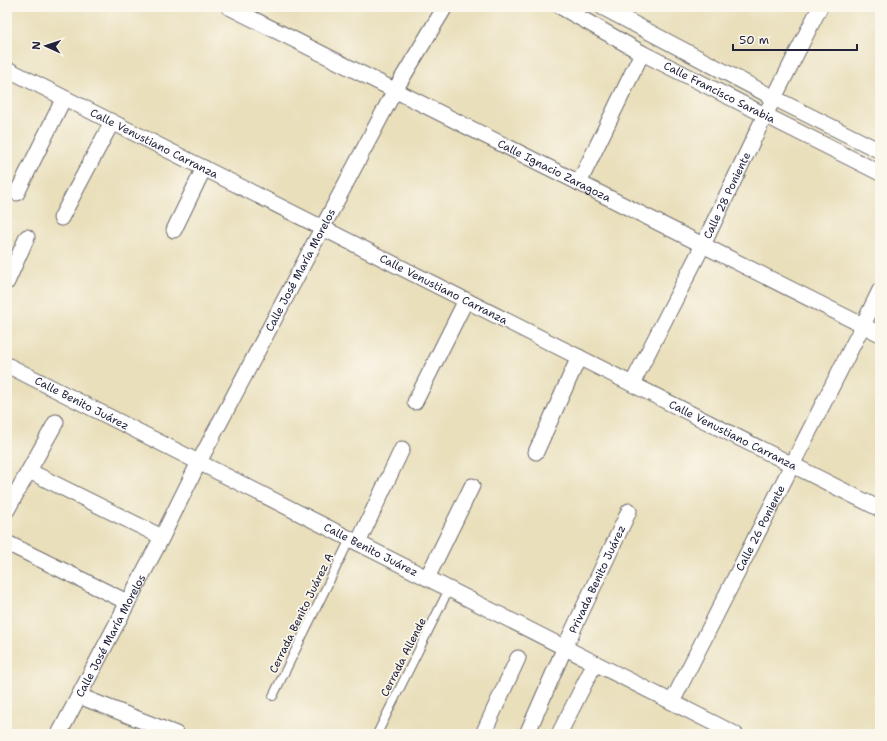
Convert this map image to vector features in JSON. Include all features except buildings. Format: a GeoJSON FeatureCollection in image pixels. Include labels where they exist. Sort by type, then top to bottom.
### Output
{"type":"FeatureCollection","features":[{"type":"Feature","properties":{"kind":"street","name":"Calle Ignacio Zaragoza"},"geometry":{"type":"LineString","coordinates":[[230,7],[880,334]]}},
{"type":"Feature","properties":{"kind":"street","name":"Calle José María Morelos"},"geometry":{"type":"LineString","coordinates":[[59,734],[162,537],[199,462],[395,90],[445,7]]}},
{"type":"Feature","properties":{"kind":"street","name":"Calle Francisco Sarabia"},"geometry":{"type":"LineString","coordinates":[[561,7],[642,53],[880,173]]}},
{"type":"Feature","properties":{"kind":"street","name":"Calle Francisco Sarabia"},"geometry":{"type":"LineString","coordinates":[[602,7],[774,98],[880,151]]}},
{"type":"Feature","properties":{"kind":"street","name":"Calle 28 Poniente"},"geometry":{"type":"LineString","coordinates":[[632,384],[703,245],[764,115],[820,7]]}},
{"type":"Feature","properties":{"kind":"street"},"geometry":{"type":"LineString","coordinates":[[579,183],[642,53]]}},
{"type":"Feature","properties":{"kind":"street","name":"Calle Venustiano Carranza"},"geometry":{"type":"LineString","coordinates":[[9,74],[64,98],[204,168],[880,510]]}},
{"type":"Feature","properties":{"kind":"street"},"geometry":{"type":"LineString","coordinates":[[17,194],[64,98]]}},
{"type":"Feature","properties":{"kind":"street"},"geometry":{"type":"LineString","coordinates":[[61,218],[112,122]]}},
{"type":"Feature","properties":{"kind":"street"},"geometry":{"type":"LineString","coordinates":[[174,230],[204,168]]}},
{"type":"Feature","properties":{"kind":"street"},"geometry":{"type":"LineString","coordinates":[[7,282],[27,237]]}},
{"type":"Feature","properties":{"kind":"street","name":"Calle 26 Poniente"},"geometry":{"type":"LineString","coordinates":[[672,702],[880,290]]}},
{"type":"Feature","properties":{"kind":"street"},"geometry":{"type":"LineString","coordinates":[[415,402],[466,300]]}},
{"type":"Feature","properties":{"kind":"street"},"geometry":{"type":"LineString","coordinates":[[536,452],[579,357]]}},
{"type":"Feature","properties":{"kind":"street","name":"Calle Benito Juárez"},"geometry":{"type":"LineString","coordinates":[[7,365],[735,734]]}},
{"type":"Feature","properties":{"kind":"street"},"geometry":{"type":"LineString","coordinates":[[7,510],[56,422]]}},
{"type":"Feature","properties":{"kind":"street"},"geometry":{"type":"LineString","coordinates":[[354,541],[402,449]]}},
{"type":"Feature","properties":{"kind":"street"},"geometry":{"type":"LineString","coordinates":[[29,471],[162,537]]}},
{"type":"Feature","properties":{"kind":"street"},"geometry":{"type":"LineString","coordinates":[[427,578],[472,486]]}},
{"type":"Feature","properties":{"kind":"street","name":"Privada Benito Juárez"},"geometry":{"type":"LineString","coordinates":[[527,734],[565,647],[629,511]]}},
{"type":"Feature","properties":{"kind":"street"},"geometry":{"type":"LineString","coordinates":[[7,543],[127,602]]}},
{"type":"Feature","properties":{"kind":"street"},"geometry":{"type":"LineString","coordinates":[[483,734],[518,658]]}},
{"type":"Feature","properties":{"kind":"street"},"geometry":{"type":"LineString","coordinates":[[559,734],[595,663]]}},
{"type":"Feature","properties":{"kind":"street"},"geometry":{"type":"LineString","coordinates":[[79,696],[176,734]]}},
{"type":"Feature","properties":{"kind":"lane","name":"Cerrada Benito Juárez A"},"geometry":{"type":"LineString","coordinates":[[273,696],[354,541]]}},
{"type":"Feature","properties":{"kind":"lane","name":"Cerrada Allende"},"geometry":{"type":"LineString","coordinates":[[377,734],[449,589]]}}]}
